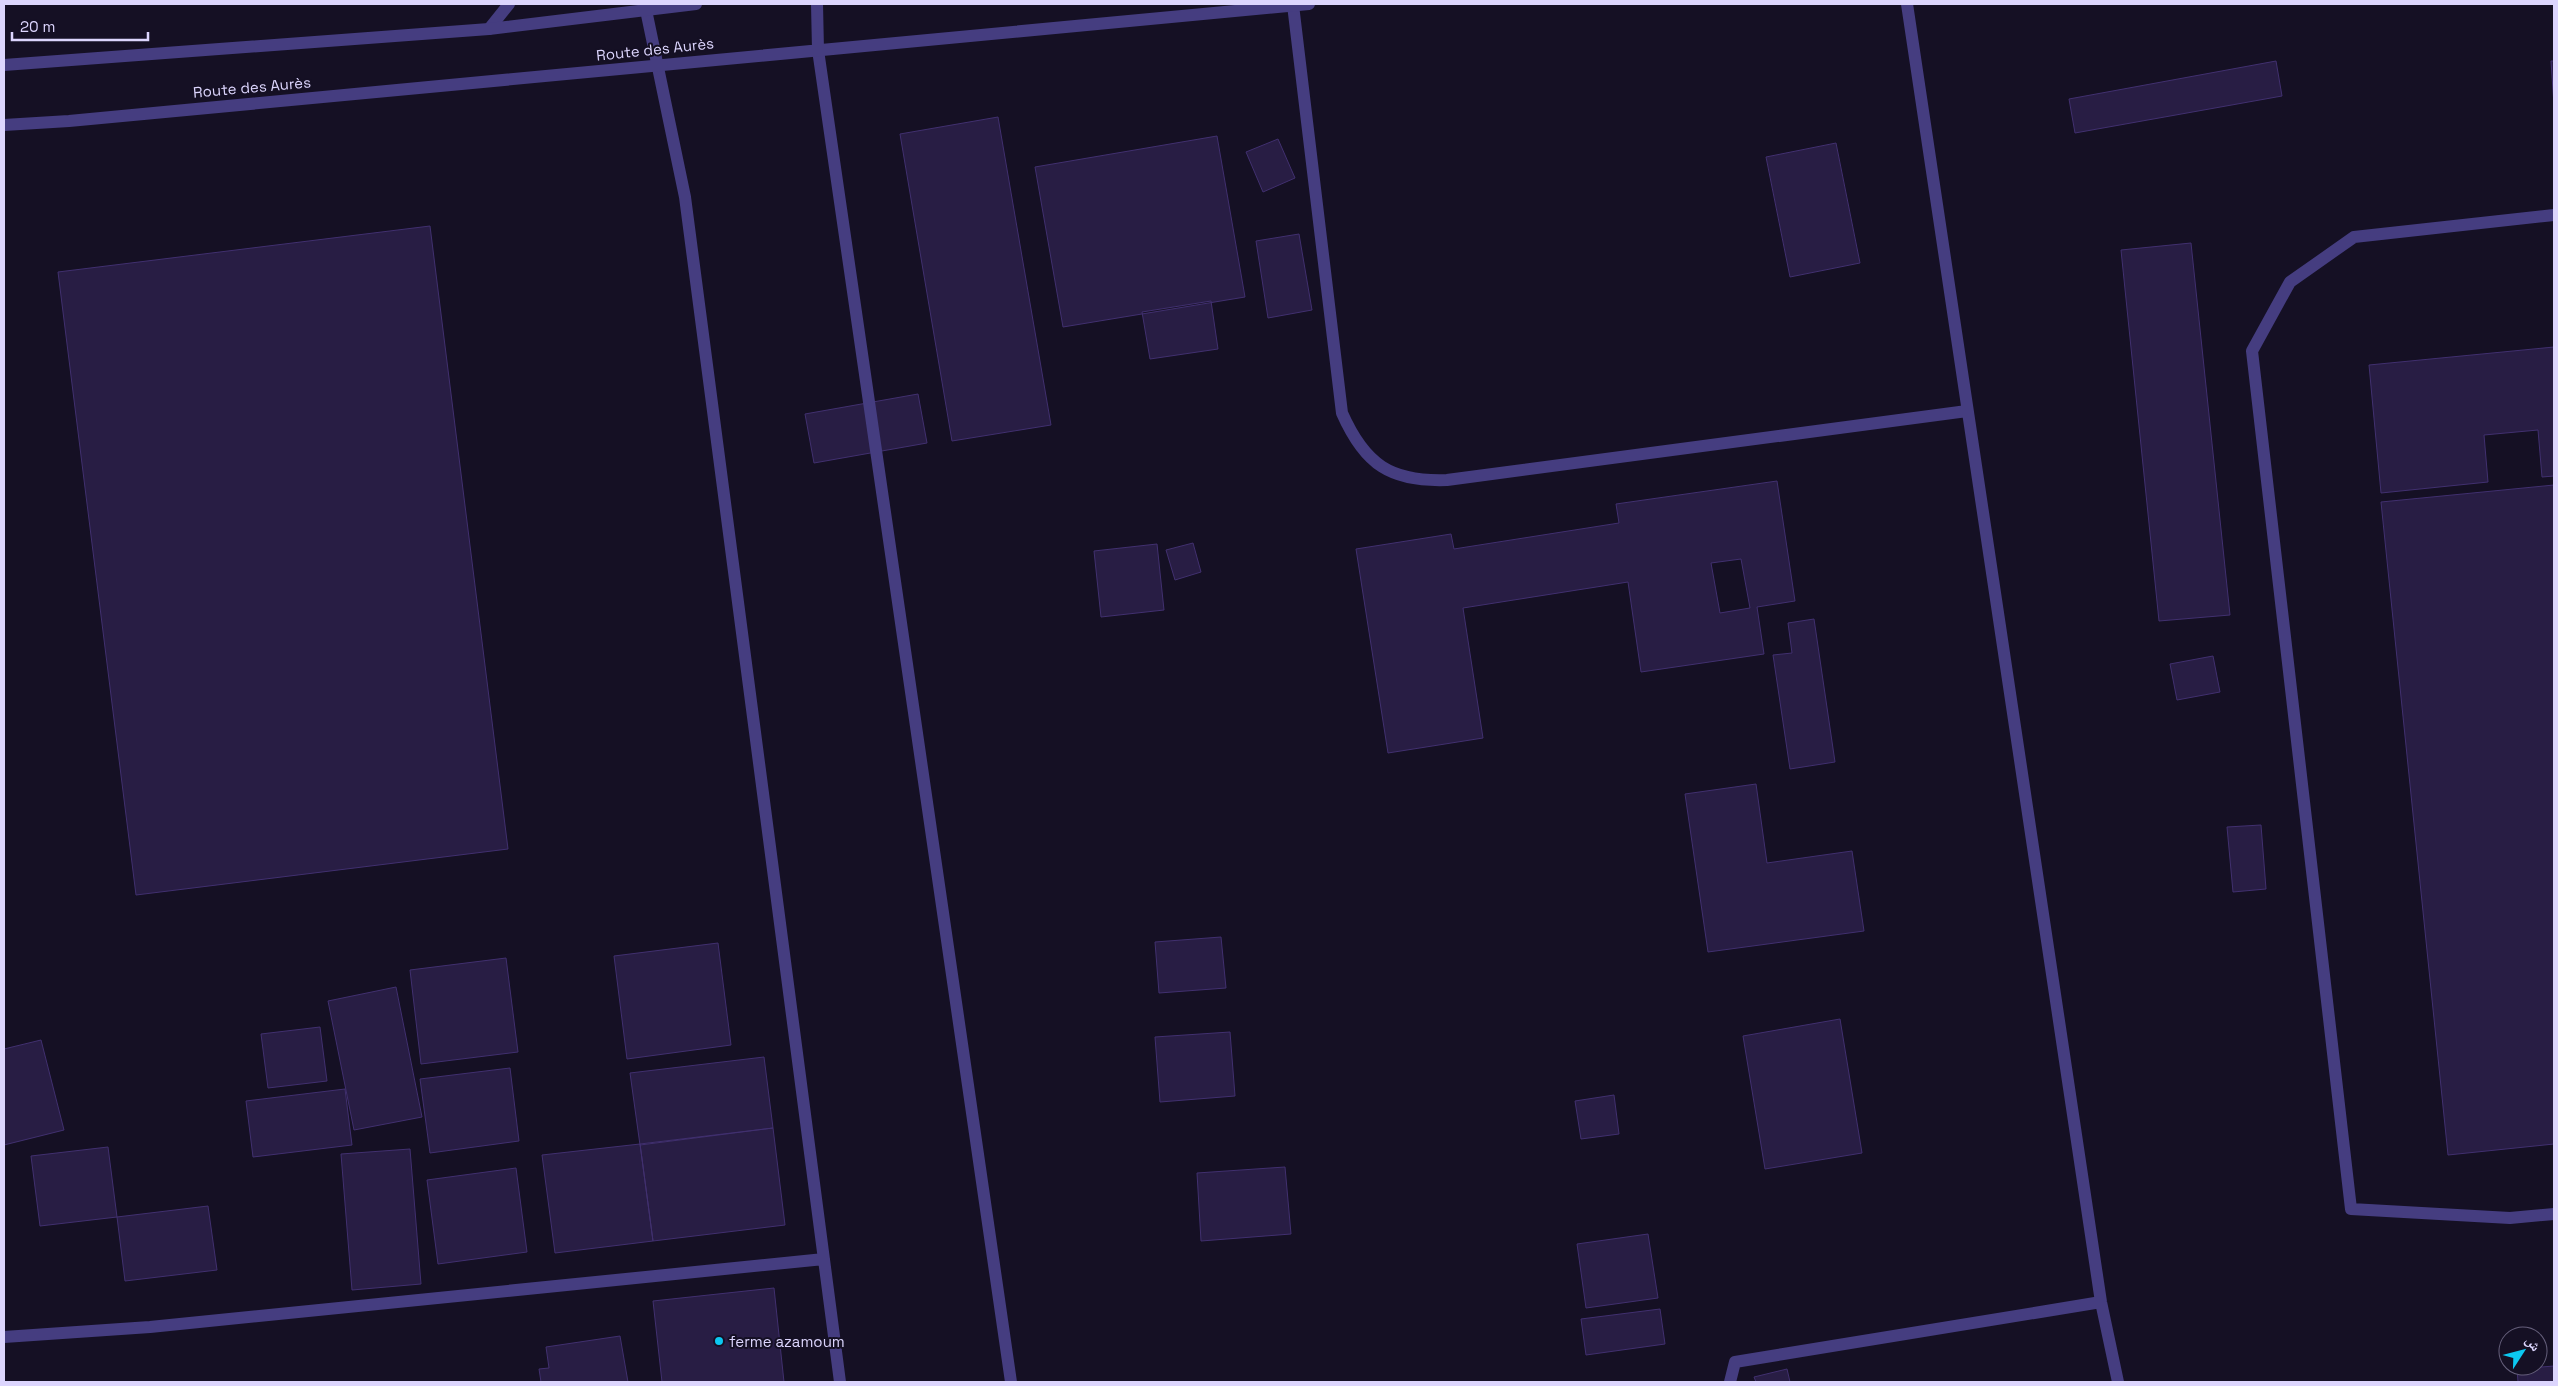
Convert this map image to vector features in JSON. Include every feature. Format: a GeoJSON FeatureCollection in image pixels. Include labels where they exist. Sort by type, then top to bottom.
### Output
{"type":"FeatureCollection","features":[{"type":"Feature","properties":{"kind":"street"},"geometry":{"type":"LineString","coordinates":[[489,29],[509,4]]}},
{"type":"Feature","properties":{"kind":"street"},"geometry":{"type":"LineString","coordinates":[[4,65],[489,29],[696,4]]}},
{"type":"Feature","properties":{"kind":"street"},"geometry":{"type":"LineString","coordinates":[[817,4],[818,50],[1011,1382]]}},
{"type":"Feature","properties":{"kind":"street","name":"Route des Aurès"},"geometry":{"type":"LineString","coordinates":[[4,125],[69,121],[1309,4]]}},
{"type":"Feature","properties":{"kind":"street"},"geometry":{"type":"LineString","coordinates":[[1907,4],[2101,1302],[2118,1382]]}},
{"type":"Feature","properties":{"kind":"street"},"geometry":{"type":"LineString","coordinates":[[1293,5],[1342,413],[1353,438],[1371,459],[1386,469],[1420,481],[1448,480],[1968,411]]}},
{"type":"Feature","properties":{"kind":"street"},"geometry":{"type":"LineString","coordinates":[[646,10],[685,197],[840,1382]]}},
{"type":"Feature","properties":{"kind":"street"},"geometry":{"type":"LineString","coordinates":[[2554,215],[2354,237],[2290,282],[2252,351],[2351,1209],[2510,1218],[2554,1214]]}},
{"type":"Feature","properties":{"kind":"street"},"geometry":{"type":"LineString","coordinates":[[4,1337],[150,1327],[824,1259]]}},
{"type":"Feature","properties":{"kind":"street"},"geometry":{"type":"LineString","coordinates":[[1730,1382],[1735,1362],[2101,1302]]}},
{"type":"Feature","properties":{"kind":"building"},"geometry":{"type":"Polygon","coordinates":[[[2276,61],[2282,96],[2075,133],[2069,99],[2276,61]]]}},
{"type":"Feature","properties":{"kind":"building"},"geometry":{"type":"Polygon","coordinates":[[[2551,61],[2554,61],[2554,105],[2551,61]]]}},
{"type":"Feature","properties":{"kind":"building"},"geometry":{"type":"Polygon","coordinates":[[[998,117],[1051,425],[952,441],[900,134],[998,117]]]}},
{"type":"Feature","properties":{"kind":"building"},"geometry":{"type":"Polygon","coordinates":[[[1217,136],[1245,297],[1063,327],[1035,167],[1217,136]]]}},
{"type":"Feature","properties":{"kind":"building"},"geometry":{"type":"Polygon","coordinates":[[[1278,139],[1295,178],[1263,192],[1246,152],[1278,139]]]}},
{"type":"Feature","properties":{"kind":"building"},"geometry":{"type":"Polygon","coordinates":[[[1836,143],[1860,263],[1790,277],[1766,157],[1836,143]]]}},
{"type":"Feature","properties":{"kind":"building"},"geometry":{"type":"Polygon","coordinates":[[[430,226],[508,849],[136,895],[58,272],[430,226]]]}},
{"type":"Feature","properties":{"kind":"building"},"geometry":{"type":"Polygon","coordinates":[[[1299,234],[1312,310],[1268,318],[1256,241],[1299,234]]]}},
{"type":"Feature","properties":{"kind":"building"},"geometry":{"type":"Polygon","coordinates":[[[2191,243],[2230,615],[2159,621],[2121,250],[2191,243]]]}},
{"type":"Feature","properties":{"kind":"building"},"geometry":{"type":"Polygon","coordinates":[[[1211,301],[1218,349],[1150,359],[1142,312],[1211,301]]]}},
{"type":"Feature","properties":{"kind":"building"},"geometry":{"type":"Polygon","coordinates":[[[2554,347],[2554,476],[2542,477],[2538,430],[2484,435],[2488,482],[2381,493],[2369,365],[2554,347]]]}},
{"type":"Feature","properties":{"kind":"building"},"geometry":{"type":"Polygon","coordinates":[[[918,394],[927,443],[814,463],[805,414],[918,394]]]}},
{"type":"Feature","properties":{"kind":"building"},"geometry":{"type":"Polygon","coordinates":[[[1777,481],[1795,601],[1757,607],[1764,654],[1641,672],[1628,582],[1463,608],[1483,738],[1388,753],[1356,549],[1451,534],[1454,549],[1619,523],[1616,504],[1777,481]],[[1741,559],[1711,563],[1720,613],[1750,608],[1741,559]]]}},
{"type":"Feature","properties":{"kind":"building"},"geometry":{"type":"Polygon","coordinates":[[[2554,485],[2554,1144],[2448,1155],[2381,502],[2554,485]]]}},
{"type":"Feature","properties":{"kind":"building"},"geometry":{"type":"Polygon","coordinates":[[[1193,543],[1201,572],[1175,580],[1166,550],[1193,543]]]}},
{"type":"Feature","properties":{"kind":"building"},"geometry":{"type":"Polygon","coordinates":[[[1157,544],[1164,610],[1101,617],[1094,551],[1157,544]]]}},
{"type":"Feature","properties":{"kind":"building"},"geometry":{"type":"Polygon","coordinates":[[[1814,619],[1835,762],[1790,769],[1773,655],[1792,653],[1788,623],[1814,619]]]}},
{"type":"Feature","properties":{"kind":"building"},"geometry":{"type":"Polygon","coordinates":[[[2213,656],[2220,692],[2177,700],[2170,664],[2213,656]]]}},
{"type":"Feature","properties":{"kind":"building"},"geometry":{"type":"Polygon","coordinates":[[[1756,784],[1767,863],[1852,851],[1864,931],[1708,952],[1685,794],[1756,784]]]}},
{"type":"Feature","properties":{"kind":"building"},"geometry":{"type":"Polygon","coordinates":[[[2261,825],[2266,889],[2233,892],[2227,827],[2261,825]]]}},
{"type":"Feature","properties":{"kind":"building"},"geometry":{"type":"Polygon","coordinates":[[[1221,937],[1226,988],[1159,993],[1155,942],[1221,937]]]}},
{"type":"Feature","properties":{"kind":"building"},"geometry":{"type":"Polygon","coordinates":[[[718,943],[731,1045],[627,1059],[614,956],[718,943]]]}},
{"type":"Feature","properties":{"kind":"building"},"geometry":{"type":"Polygon","coordinates":[[[506,958],[518,1052],[421,1064],[410,970],[506,958]]]}},
{"type":"Feature","properties":{"kind":"building"},"geometry":{"type":"Polygon","coordinates":[[[396,987],[422,1117],[354,1130],[328,1001],[396,987]]]}},
{"type":"Feature","properties":{"kind":"building"},"geometry":{"type":"Polygon","coordinates":[[[1840,1019],[1862,1153],[1765,1169],[1743,1036],[1840,1019]]]}},
{"type":"Feature","properties":{"kind":"building"},"geometry":{"type":"Polygon","coordinates":[[[320,1027],[327,1081],[268,1088],[261,1034],[320,1027]]]}},
{"type":"Feature","properties":{"kind":"building"},"geometry":{"type":"Polygon","coordinates":[[[1230,1032],[1235,1096],[1160,1102],[1155,1037],[1230,1032]]]}},
{"type":"Feature","properties":{"kind":"building"},"geometry":{"type":"Polygon","coordinates":[[[41,1040],[64,1130],[4,1145],[4,1049],[41,1040]]]}},
{"type":"Feature","properties":{"kind":"building"},"geometry":{"type":"Polygon","coordinates":[[[764,1057],[773,1128],[640,1145],[630,1073],[764,1057]]]}},
{"type":"Feature","properties":{"kind":"building"},"geometry":{"type":"Polygon","coordinates":[[[510,1068],[519,1141],[430,1153],[420,1079],[510,1068]]]}},
{"type":"Feature","properties":{"kind":"building"},"geometry":{"type":"Polygon","coordinates":[[[345,1089],[352,1145],[253,1157],[246,1101],[345,1089]]]}},
{"type":"Feature","properties":{"kind":"building"},"geometry":{"type":"Polygon","coordinates":[[[1614,1095],[1619,1134],[1581,1139],[1575,1101],[1614,1095]]]}},
{"type":"Feature","properties":{"kind":"building"},"geometry":{"type":"Polygon","coordinates":[[[773,1128],[785,1225],[653,1241],[640,1144],[773,1128]]]}},
{"type":"Feature","properties":{"kind":"building"},"geometry":{"type":"Polygon","coordinates":[[[640,1144],[653,1241],[555,1253],[542,1155],[640,1144]]]}},
{"type":"Feature","properties":{"kind":"building"},"geometry":{"type":"Polygon","coordinates":[[[108,1147],[117,1217],[40,1226],[31,1156],[108,1147]]]}},
{"type":"Feature","properties":{"kind":"building"},"geometry":{"type":"Polygon","coordinates":[[[410,1149],[421,1284],[352,1290],[341,1154],[410,1149]]]}},
{"type":"Feature","properties":{"kind":"building"},"geometry":{"type":"Polygon","coordinates":[[[1285,1167],[1291,1234],[1201,1241],[1197,1173],[1285,1167]]]}},
{"type":"Feature","properties":{"kind":"building"},"geometry":{"type":"Polygon","coordinates":[[[516,1168],[527,1252],[438,1264],[427,1180],[516,1168]]]}},
{"type":"Feature","properties":{"kind":"building"},"geometry":{"type":"Polygon","coordinates":[[[208,1206],[217,1270],[125,1281],[117,1217],[208,1206]]]}},
{"type":"Feature","properties":{"kind":"building"},"geometry":{"type":"Polygon","coordinates":[[[1648,1234],[1658,1298],[1586,1308],[1577,1244],[1648,1234]]]}},
{"type":"Feature","properties":{"kind":"building","name":"ferme azamoum"},"geometry":{"type":"Polygon","coordinates":[[[774,1288],[784,1382],[662,1382],[653,1301],[774,1288]]]}},
{"type":"Feature","properties":{"kind":"building"},"geometry":{"type":"Polygon","coordinates":[[[1660,1309],[1665,1344],[1586,1355],[1581,1319],[1660,1309]]]}},
{"type":"Feature","properties":{"kind":"building"},"geometry":{"type":"Polygon","coordinates":[[[620,1336],[628,1382],[541,1382],[539,1369],[549,1368],[546,1347],[620,1336]]]}},
{"type":"Feature","properties":{"kind":"building"},"geometry":{"type":"Polygon","coordinates":[[[2548,1366],[2554,1366],[2554,1382],[2518,1382],[2518,1376],[2548,1376],[2548,1366]]]}},
{"type":"Feature","properties":{"kind":"building"},"geometry":{"type":"Polygon","coordinates":[[[1787,1369],[1790,1382],[1756,1382],[1754,1377],[1787,1369]]]}},
{"type":"Feature","properties":{"kind":"place","name":"ferme azamoum"},"geometry":{"type":"Point","coordinates":[719,1341]}}]}
